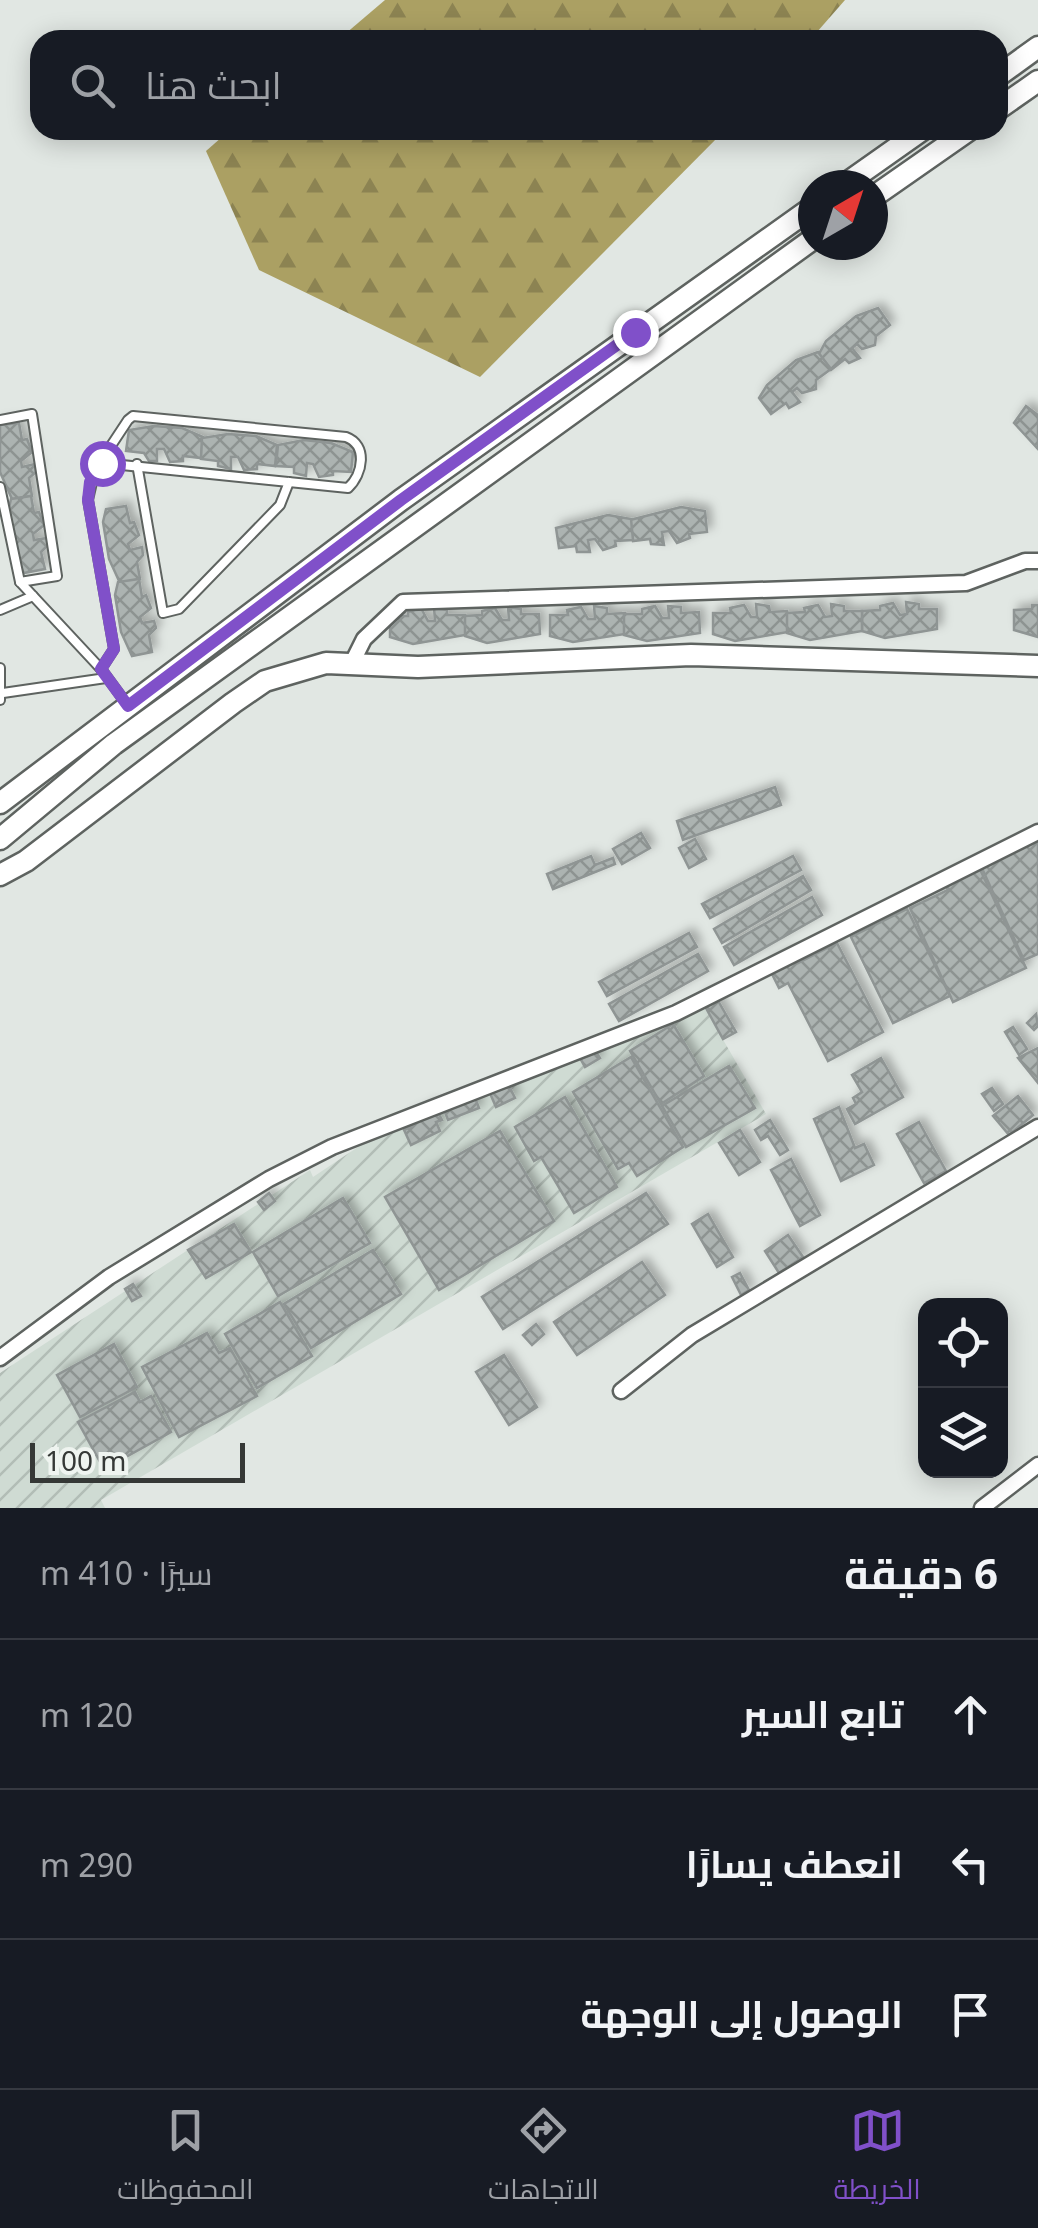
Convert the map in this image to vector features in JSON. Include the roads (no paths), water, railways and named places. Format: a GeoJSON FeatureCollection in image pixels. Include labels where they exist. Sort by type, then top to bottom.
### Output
{"type":"FeatureCollection","features":[{"type":"Feature","properties":{"kind":"main road"},"geometry":{"type":"LineString","coordinates":[[1008,69],[1038,48]]}},
{"type":"Feature","properties":{"kind":"main road"},"geometry":{"type":"LineString","coordinates":[[1008,102],[1038,80]]}},
{"type":"Feature","properties":{"kind":"main road"},"geometry":{"type":"LineString","coordinates":[[865,170],[908,140]]}},
{"type":"Feature","properties":{"kind":"main road"},"geometry":{"type":"LineString","coordinates":[[888,187],[955,140]]}},
{"type":"Feature","properties":{"kind":"main road"},"geometry":{"type":"LineString","coordinates":[[0,803],[401,500],[798,218]]}},
{"type":"Feature","properties":{"kind":"main road"},"geometry":{"type":"LineString","coordinates":[[0,839],[114,744],[798,251]]}},
{"type":"Feature","properties":{"kind":"main road"},"geometry":{"type":"LineString","coordinates":[[0,875],[26,861],[265,681],[292,669],[352,663],[418,667],[691,655],[1038,666]]}},
{"type":"Feature","properties":{"kind":"main road"},"geometry":{"type":"LineString","coordinates":[[61,757],[77,778]]}},
{"type":"Feature","properties":{"kind":"street"},"geometry":{"type":"LineString","coordinates":[[352,663],[364,638],[403,602],[966,583],[1025,561],[1038,561]]}},
{"type":"Feature","properties":{"kind":"street"},"geometry":{"type":"LineString","coordinates":[[0,1358],[109,1277],[268,1179],[332,1146],[676,1013],[1038,832]]}},
{"type":"Feature","properties":{"kind":"street"},"geometry":{"type":"LineString","coordinates":[[621,1391],[692,1334],[1038,1127]]}},
{"type":"Feature","properties":{"kind":"street"},"geometry":{"type":"LineString","coordinates":[[982,1508],[1038,1466]]}},
{"type":"Feature","properties":{"kind":"lane"},"geometry":{"type":"LineString","coordinates":[[0,420],[32,414],[57,576],[20,582]]}},
{"type":"Feature","properties":{"kind":"lane"},"geometry":{"type":"LineString","coordinates":[[102,463],[348,488],[358,477],[362,453],[358,444],[346,437],[133,416],[102,463],[90,482],[88,500],[114,649],[103,674]]}},
{"type":"Feature","properties":{"kind":"lane"},"geometry":{"type":"LineString","coordinates":[[137,464],[163,613],[178,608],[267,518],[284,498],[289,482]]}},
{"type":"Feature","properties":{"kind":"lane"},"geometry":{"type":"LineString","coordinates":[[0,487],[20,582],[128,706]]}},
{"type":"Feature","properties":{"kind":"lane"},"geometry":{"type":"LineString","coordinates":[[0,561],[15,559]]}},
{"type":"Feature","properties":{"kind":"lane"},"geometry":{"type":"LineString","coordinates":[[0,610],[33,596]]}},
{"type":"Feature","properties":{"kind":"lane"},"geometry":{"type":"LineString","coordinates":[[0,668],[2,696],[103,674]]}}]}
